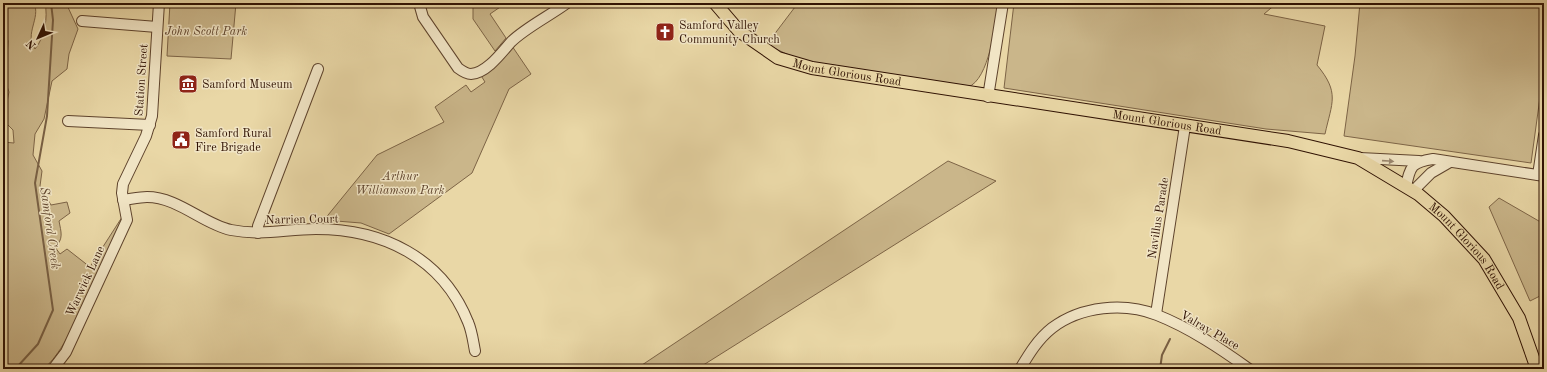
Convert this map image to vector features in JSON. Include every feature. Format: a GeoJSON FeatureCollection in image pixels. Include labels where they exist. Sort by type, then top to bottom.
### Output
{"type":"FeatureCollection","features":[{"type":"Feature","properties":{"kind":"main road","name":"Mount Glorious Road"},"geometry":{"type":"LineString","coordinates":[[715,3],[739,31],[778,58],[812,68],[988,97],[1288,141],[1358,158],[1410,189],[1444,216],[1484,259],[1519,318],[1537,369]]}},
{"type":"Feature","properties":{"kind":"street","name":"Station Street"},"geometry":{"type":"LineString","coordinates":[[124,200],[123,184],[150,125],[154,109],[159,3]]}},
{"type":"Feature","properties":{"kind":"street"},"geometry":{"type":"LineString","coordinates":[[418,3],[423,17],[458,68],[464,73],[471,74],[478,72],[498,58],[512,42],[567,3]]}},
{"type":"Feature","properties":{"kind":"street"},"geometry":{"type":"LineString","coordinates":[[988,97],[1003,3]]}},
{"type":"Feature","properties":{"kind":"street"},"geometry":{"type":"LineString","coordinates":[[82,21],[157,27]]}},
{"type":"Feature","properties":{"kind":"street"},"geometry":{"type":"LineString","coordinates":[[258,233],[258,226],[318,69]]}},
{"type":"Feature","properties":{"kind":"street"},"geometry":{"type":"LineString","coordinates":[[68,121],[150,125]]}},
{"type":"Feature","properties":{"kind":"street","name":"Navillus Parade"},"geometry":{"type":"LineString","coordinates":[[1156,314],[1185,126]]}},
{"type":"Feature","properties":{"kind":"street"},"geometry":{"type":"LineString","coordinates":[[1358,158],[1393,161],[1418,161],[1434,159],[1541,176],[1544,135]]}},
{"type":"Feature","properties":{"kind":"street"},"geometry":{"type":"LineString","coordinates":[[1410,189],[1409,170],[1418,161]]}},
{"type":"Feature","properties":{"kind":"street"},"geometry":{"type":"LineString","coordinates":[[1410,189],[1431,172],[1450,162]]}},
{"type":"Feature","properties":{"kind":"street","name":"Narrien Court"},"geometry":{"type":"LineString","coordinates":[[124,200],[147,197],[161,198],[230,230],[271,234],[313,229],[358,232],[401,247],[425,262],[443,281],[458,301],[469,324],[475,351]]}},
{"type":"Feature","properties":{"kind":"street","name":"Warwick Lane"},"geometry":{"type":"LineString","coordinates":[[53,369],[66,352],[127,220],[124,200]]}},
{"type":"Feature","properties":{"kind":"street","name":"Valray Place"},"geometry":{"type":"LineString","coordinates":[[1020,369],[1040,339],[1052,328],[1070,318],[1108,307],[1124,308],[1156,314],[1200,336],[1249,369]]}},
{"type":"Feature","properties":{"kind":"green space"},"geometry":{"type":"Polygon","coordinates":[[[3,3],[34,3],[36,14],[31,38],[35,49],[41,39],[45,27],[45,3],[66,3],[78,29],[69,54],[67,69],[52,81],[44,119],[35,134],[33,155],[42,171],[40,186],[51,205],[67,202],[70,213],[59,221],[61,238],[55,247],[60,254],[67,249],[90,267],[124,214],[88,298],[64,344],[53,360],[43,368],[35,370],[3,369],[3,142],[14,143],[13,130],[3,120],[9,92],[5,81],[3,81],[3,61],[7,58],[8,41],[3,26],[3,3]]]}},
{"type":"Feature","properties":{"kind":"green space","name":"John Scott Park"},"geometry":{"type":"Polygon","coordinates":[[[170,3],[236,3],[231,59],[167,56],[170,3]]]}},
{"type":"Feature","properties":{"kind":"green space"},"geometry":{"type":"Polygon","coordinates":[[[473,3],[506,3],[490,14],[506,38],[495,51],[473,19],[473,3]]]}},
{"type":"Feature","properties":{"kind":"green space"},"geometry":{"type":"Polygon","coordinates":[[[798,3],[807,3],[807,6],[812,3],[818,6],[818,4],[815,3],[998,3],[993,37],[986,63],[975,82],[968,87],[864,76],[839,71],[790,56],[767,44],[798,3]]]}},
{"type":"Feature","properties":{"kind":"green space"},"geometry":{"type":"Polygon","coordinates":[[[1014,3],[1277,3],[1264,14],[1325,26],[1317,65],[1329,83],[1332,98],[1332,105],[1325,134],[1266,129],[1004,88],[1014,3]]]}},
{"type":"Feature","properties":{"kind":"green space"},"geometry":{"type":"Polygon","coordinates":[[[1360,3],[1544,3],[1544,68],[1531,163],[1344,136],[1355,56],[1360,3]]]}},
{"type":"Feature","properties":{"kind":"green space","name":"Arthur Williamson Park"},"geometry":{"type":"Polygon","coordinates":[[[512,46],[531,74],[509,89],[472,173],[389,234],[361,223],[324,220],[377,155],[444,122],[435,107],[466,85],[471,92],[485,82],[480,74],[512,46]]]}},
{"type":"Feature","properties":{"kind":"green space"},"geometry":{"type":"Polygon","coordinates":[[[948,161],[996,181],[697,369],[636,369],[948,161]]]}},
{"type":"Feature","properties":{"kind":"green space"},"geometry":{"type":"Polygon","coordinates":[[[1499,198],[1544,224],[1544,294],[1530,301],[1489,207],[1499,198]]]}},
{"type":"Feature","properties":{"kind":"waterway","name":"Samford Creek"},"geometry":{"type":"LineString","coordinates":[[10,369],[18,366],[38,344],[53,310],[35,183],[47,116],[53,20],[51,3]]}},
{"type":"Feature","properties":{"kind":"waterway"},"geometry":{"type":"LineString","coordinates":[[1160,369],[1162,355],[1170,339]]}},
{"type":"Feature","properties":{"kind":"place","name":"Samford Valley Community Church"},"geometry":{"type":"Point","coordinates":[665,32]}},
{"type":"Feature","properties":{"kind":"place","name":"Samford Museum"},"geometry":{"type":"Point","coordinates":[188,84]}},
{"type":"Feature","properties":{"kind":"place","name":"Samford Rural Fire Brigade"},"geometry":{"type":"Point","coordinates":[181,140]}}]}
